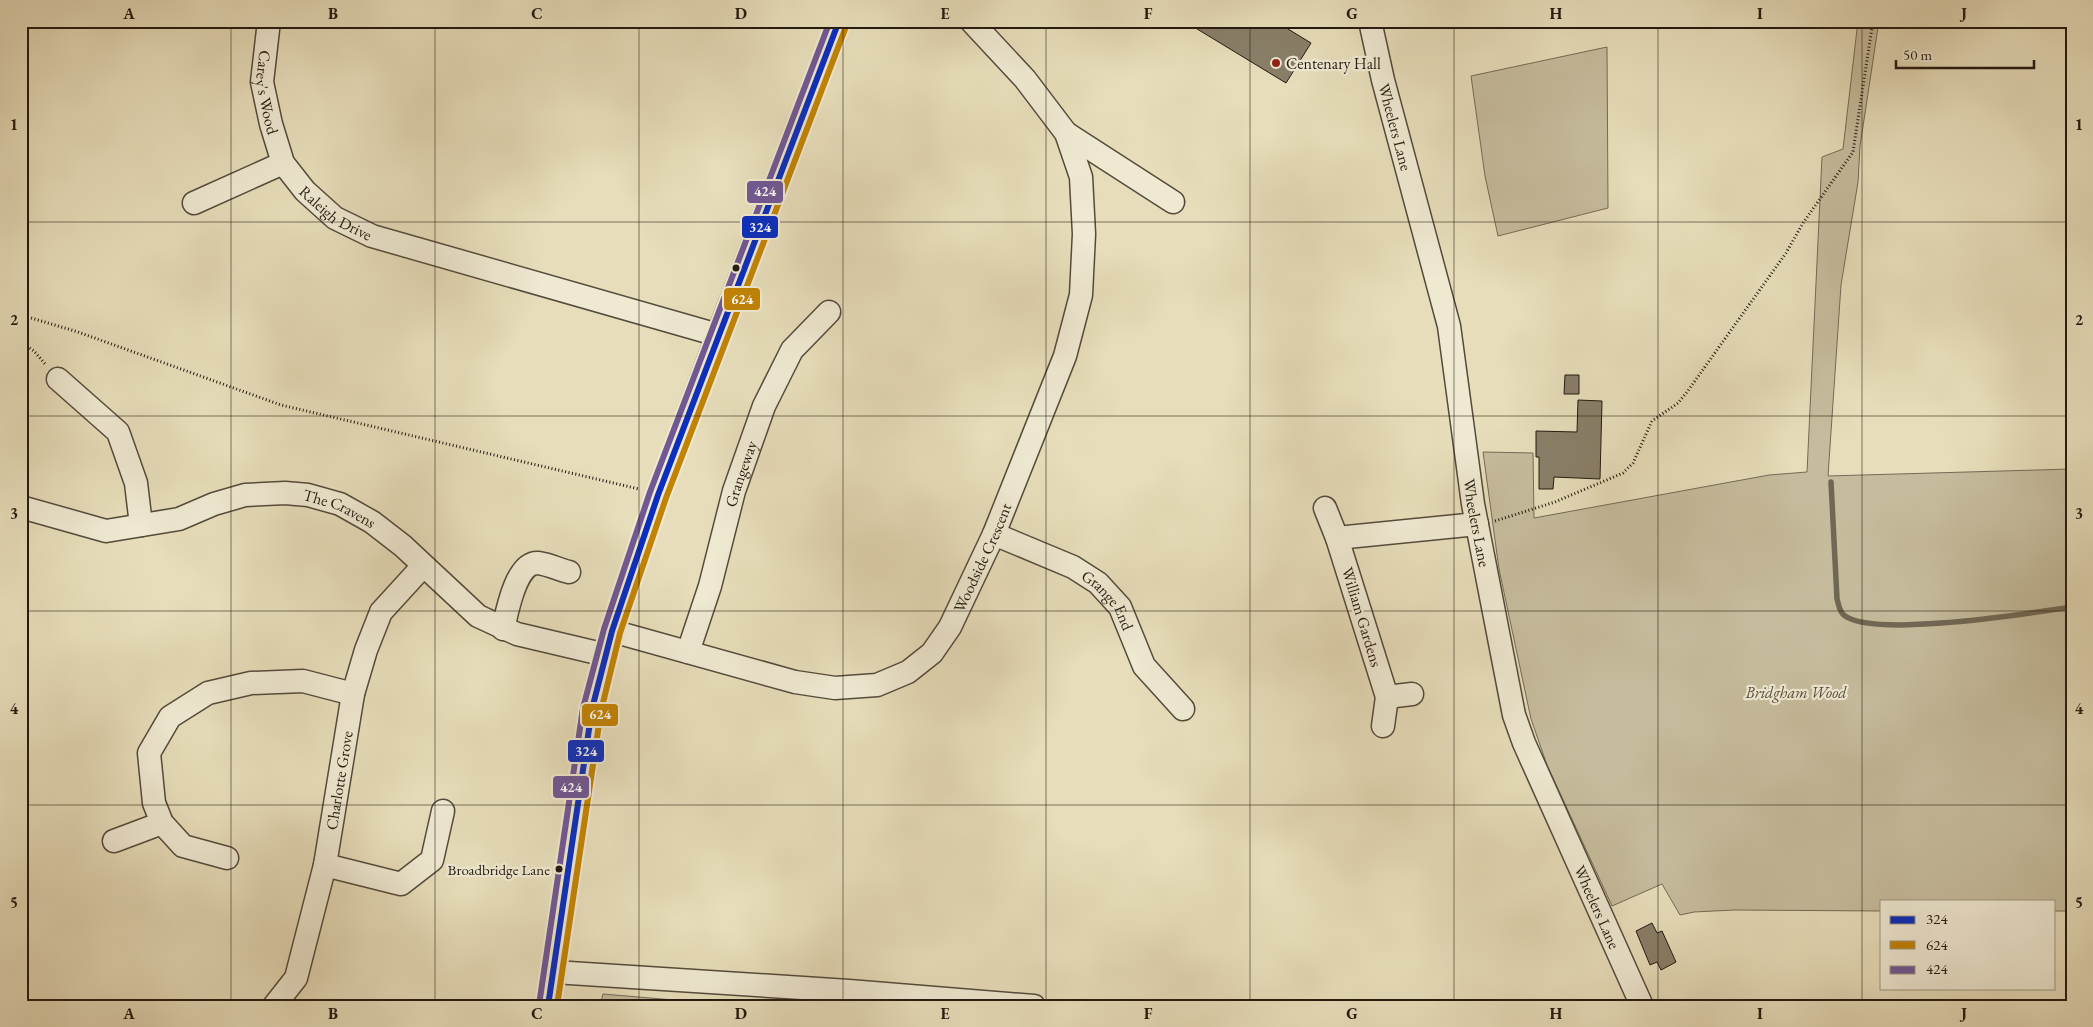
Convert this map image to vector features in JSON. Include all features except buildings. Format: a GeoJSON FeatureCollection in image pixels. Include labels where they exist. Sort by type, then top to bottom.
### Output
{"type":"FeatureCollection","features":[{"type":"Feature","properties":{"kind":"street","name":"Carey's Wood"},"geometry":{"type":"LineString","coordinates":[[269,21],[262,82],[271,124],[283,163]]}},
{"type":"Feature","properties":{"kind":"street"},"geometry":{"type":"LineString","coordinates":[[548,1006],[584,752],[592,709],[612,631],[658,495],[839,21]]}},
{"type":"Feature","properties":{"kind":"street","name":"Woodside Crescent"},"geometry":{"type":"LineString","coordinates":[[612,631],[795,682],[835,688],[876,685],[908,672],[932,653],[950,627],[994,534],[1065,356],[1081,295],[1084,234],[1081,177],[1066,134],[1025,79],[972,21]]}},
{"type":"Feature","properties":{"kind":"street","name":"Wheelers Lane"},"geometry":{"type":"LineString","coordinates":[[1370,21],[1383,80],[1449,326],[1477,524],[1511,700],[1519,730],[1642,1006]]}},
{"type":"Feature","properties":{"kind":"street","name":"Woodside Crescent"},"geometry":{"type":"LineString","coordinates":[[1066,134],[1172,202]]}},
{"type":"Feature","properties":{"kind":"street"},"geometry":{"type":"LineString","coordinates":[[194,203],[283,163]]}},
{"type":"Feature","properties":{"kind":"street","name":"Raleigh Drive"},"geometry":{"type":"LineString","coordinates":[[283,163],[306,191],[335,218],[372,236],[718,335]]}},
{"type":"Feature","properties":{"kind":"street","name":"Grangeway"},"geometry":{"type":"LineString","coordinates":[[688,652],[710,586],[734,491],[764,406],[792,350],[829,312]]}},
{"type":"Feature","properties":{"kind":"street"},"geometry":{"type":"LineString","coordinates":[[58,379],[118,432],[136,483],[141,525]]}},
{"type":"Feature","properties":{"kind":"street","name":"The Cravens"},"geometry":{"type":"LineString","coordinates":[[21,507],[106,531],[179,518],[214,504],[245,495],[285,493],[308,495],[340,504],[372,522],[403,546],[478,616],[503,629],[541,641],[606,655]]}},
{"type":"Feature","properties":{"kind":"street","name":"William Gardens"},"geometry":{"type":"LineString","coordinates":[[1325,508],[1337,538],[1387,697],[1384,726]]}},
{"type":"Feature","properties":{"kind":"street"},"geometry":{"type":"LineString","coordinates":[[1337,538],[1477,524]]}},
{"type":"Feature","properties":{"kind":"street","name":"Grange End"},"geometry":{"type":"LineString","coordinates":[[994,534],[1072,567],[1098,583],[1120,606],[1144,666],[1182,709]]}},
{"type":"Feature","properties":{"kind":"street"},"geometry":{"type":"LineString","coordinates":[[503,629],[517,579],[526,568],[537,563],[569,572]]}},
{"type":"Feature","properties":{"kind":"street","name":"Charlotte Grove"},"geometry":{"type":"LineString","coordinates":[[274,1006],[296,978],[325,865],[353,694],[366,650],[381,612],[423,566]]}},
{"type":"Feature","properties":{"kind":"street"},"geometry":{"type":"LineString","coordinates":[[228,858],[184,846],[162,823],[154,803],[149,753],[170,717],[208,693],[251,683],[303,681],[353,694]]}},
{"type":"Feature","properties":{"kind":"street"},"geometry":{"type":"LineString","coordinates":[[1387,697],[1412,694]]}},
{"type":"Feature","properties":{"kind":"street"},"geometry":{"type":"LineString","coordinates":[[325,865],[401,884],[432,860],[443,811]]}},
{"type":"Feature","properties":{"kind":"street"},"geometry":{"type":"LineString","coordinates":[[114,840],[162,823]]}},
{"type":"Feature","properties":{"kind":"street"},"geometry":{"type":"LineString","coordinates":[[554,972],[849,998],[1034,1006]]}},
{"type":"Feature","properties":{"kind":"path"},"geometry":{"type":"LineString","coordinates":[[1477,524],[1526,513],[1629,469],[1637,456],[1652,420],[1678,403],[1687,392],[1786,253],[1803,223],[1849,159],[1856,143],[1873,21]]}},
{"type":"Feature","properties":{"kind":"path"},"geometry":{"type":"LineString","coordinates":[[21,315],[78,332],[281,405],[638,488],[658,495]]}},
{"type":"Feature","properties":{"kind":"path"},"geometry":{"type":"LineString","coordinates":[[21,342],[34,351],[58,379]]}},
{"type":"Feature","properties":{"kind":"green space","name":"Bridgham Wood"},"geometry":{"type":"Polygon","coordinates":[[[1858,21],[1879,21],[1860,146],[1858,182],[1841,285],[1828,476],[2072,469],[2072,911],[2056,911],[2056,900],[1880,900],[1880,911],[1734,910],[1694,912],[1680,915],[1662,884],[1612,906],[1547,765],[1531,719],[1499,569],[1483,452],[1533,453],[1534,518],[1769,475],[1807,472],[1822,157],[1843,149],[1858,21]]]}},
{"type":"Feature","properties":{"kind":"green space"},"geometry":{"type":"Polygon","coordinates":[[[1607,47],[1608,208],[1498,236],[1485,176],[1471,76],[1607,47]]]}},
{"type":"Feature","properties":{"kind":"green space"},"geometry":{"type":"Polygon","coordinates":[[[603,994],[744,1006],[600,1006],[603,994]]]}},
{"type":"Feature","properties":{"kind":"waterway"},"geometry":{"type":"LineString","coordinates":[[1831,482],[1837,599],[1840,610],[1845,616],[1862,622],[1888,625],[1920,624],[1990,618],[2072,607]]}},
{"type":"Feature","properties":{"kind":"transit line","name":"424"},"geometry":{"type":"LineString","coordinates":[[539,1005],[583,708],[604,629],[650,492],[830,21]]}},
{"type":"Feature","properties":{"kind":"transit line","name":"324"},"geometry":{"type":"LineString","coordinates":[[548,1006],[592,709],[612,631],[658,495],[839,21]]}},
{"type":"Feature","properties":{"kind":"transit line","name":"624"},"geometry":{"type":"LineString","coordinates":[[557,1006],[601,711],[620,633],[666,498],[847,24]]}},
{"type":"Feature","properties":{"kind":"place","name":"Centenary Hall"},"geometry":{"type":"Point","coordinates":[1276,63]}},
{"type":"Feature","properties":{"kind":"place","name":"Broadbridge Lane"},"geometry":{"type":"Point","coordinates":[559,869]}}]}
